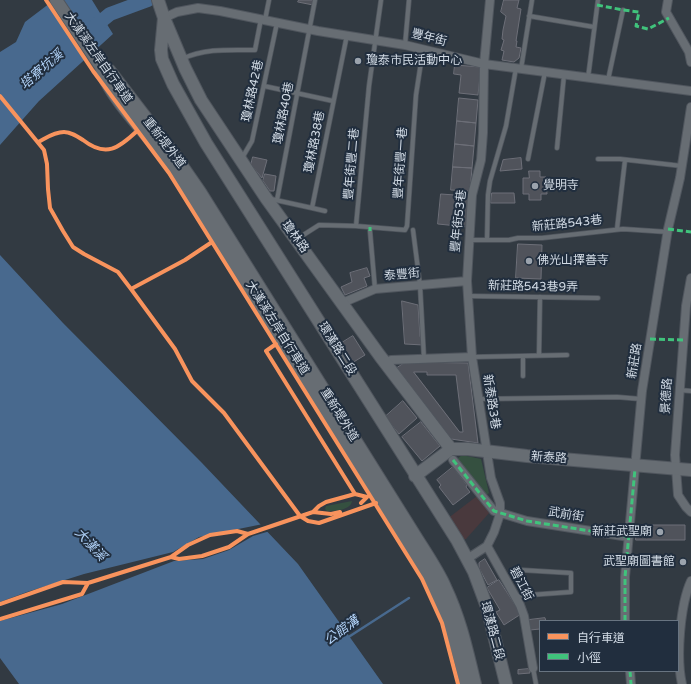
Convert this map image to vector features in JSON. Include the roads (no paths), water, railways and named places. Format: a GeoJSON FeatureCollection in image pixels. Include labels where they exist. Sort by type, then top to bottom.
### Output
{"type":"FeatureCollection","features":[{"type":"Feature","properties":{"kind":"street"},"geometry":{"type":"LineString","coordinates":[[56,0],[100,64]]}},
{"type":"Feature","properties":{"kind":"street"},"geometry":{"type":"LineString","coordinates":[[158,0],[163,15]]}},
{"type":"Feature","properties":{"kind":"street","name":"豐年街53巷"},"geometry":{"type":"LineString","coordinates":[[472,357],[467,281],[468,240],[472,195],[481,160],[484,64],[490,0]]}},
{"type":"Feature","properties":{"kind":"street"},"geometry":{"type":"LineString","coordinates":[[668,0],[666,12],[689,52],[691,62]]}},
{"type":"Feature","properties":{"kind":"street","name":"豐年街"},"geometry":{"type":"LineString","coordinates":[[163,15],[198,8],[405,45],[484,64],[691,91]]}},
{"type":"Feature","properties":{"kind":"street","name":"瓊林路"},"geometry":{"type":"LineString","coordinates":[[163,15],[202,100],[241,160],[272,199],[297,240],[485,502],[494,511],[500,514]]}},
{"type":"Feature","properties":{"kind":"street","name":"環漢路二段"},"geometry":{"type":"LineString","coordinates":[[163,15],[161,50],[162,60],[173,84],[206,143],[474,572],[487,607],[506,684]]}},
{"type":"Feature","properties":{"kind":"street","name":"重新堤外道"},"geometry":{"type":"LineString","coordinates":[[100,64],[103,77],[126,110],[171,164],[188,190],[426,571],[437,590],[449,621],[466,684]]}},
{"type":"Feature","properties":{"kind":"street","name":"重新堤外道"},"geometry":{"type":"LineString","coordinates":[[100,64],[109,70],[193,181],[418,539],[445,586],[454,606],[475,684]]}},
{"type":"Feature","properties":{"kind":"street","name":"新莊路"},"geometry":{"type":"LineString","coordinates":[[625,620],[625,577],[641,399],[668,232],[682,166],[691,107]]}},
{"type":"Feature","properties":{"kind":"street","name":"景德路"},"geometry":{"type":"LineString","coordinates":[[691,278],[687,340],[679,390],[674,455],[678,495],[691,512]]}},
{"type":"Feature","properties":{"kind":"street","name":"泰豐街"},"geometry":{"type":"LineString","coordinates":[[342,303],[376,289],[467,281]]}},
{"type":"Feature","properties":{"kind":"street"},"geometry":{"type":"LineString","coordinates":[[386,364],[391,360],[472,357]]}},
{"type":"Feature","properties":{"kind":"street","name":"新泰路3巷"},"geometry":{"type":"LineString","coordinates":[[472,357],[491,478],[500,503],[500,514]]}},
{"type":"Feature","properties":{"kind":"street","name":"新泰路"},"geometry":{"type":"LineString","coordinates":[[452,454],[487,451],[635,467],[691,470]]}},
{"type":"Feature","properties":{"kind":"street"},"geometry":{"type":"LineString","coordinates":[[415,476],[452,454]]}},
{"type":"Feature","properties":{"kind":"street"},"geometry":{"type":"LineString","coordinates":[[467,560],[486,546],[494,532],[500,514]]}},
{"type":"Feature","properties":{"kind":"street","name":"武前街"},"geometry":{"type":"LineString","coordinates":[[500,514],[527,521],[629,537]]}},
{"type":"Feature","properties":{"kind":"street","name":"碧江街"},"geometry":{"type":"LineString","coordinates":[[486,546],[518,595],[524,616],[533,668]]}},
{"type":"Feature","properties":{"kind":"street"},"geometry":{"type":"LineString","coordinates":[[682,684],[680,668],[680,642],[682,618],[691,582]]}},
{"type":"Feature","properties":{"kind":"street"},"geometry":{"type":"LineString","coordinates":[[630,672],[631,684]]}},
{"type":"Feature","properties":{"kind":"lane"},"geometry":{"type":"LineString","coordinates":[[182,59],[191,55],[217,50],[255,50],[269,0]]}},
{"type":"Feature","properties":{"kind":"lane","name":"瓊林路40巷"},"geometry":{"type":"LineString","coordinates":[[272,199],[298,94],[315,0]]}},
{"type":"Feature","properties":{"kind":"lane","name":"豐年街豐二巷"},"geometry":{"type":"LineString","coordinates":[[356,226],[369,86],[377,40],[381,0]]}},
{"type":"Feature","properties":{"kind":"lane"},"geometry":{"type":"LineString","coordinates":[[405,45],[409,0]]}},
{"type":"Feature","properties":{"kind":"lane"},"geometry":{"type":"LineString","coordinates":[[487,240],[488,195],[490,181],[506,126],[532,0]]}},
{"type":"Feature","properties":{"kind":"lane"},"geometry":{"type":"LineString","coordinates":[[588,78],[598,0]]}},
{"type":"Feature","properties":{"kind":"lane"},"geometry":{"type":"LineString","coordinates":[[608,80],[623,10]]}},
{"type":"Feature","properties":{"kind":"lane"},"geometry":{"type":"LineString","coordinates":[[529,16],[594,27]]}},
{"type":"Feature","properties":{"kind":"lane","name":"瓊林路42巷"},"geometry":{"type":"LineString","coordinates":[[241,160],[252,141],[278,22]]}},
{"type":"Feature","properties":{"kind":"lane","name":"瓊林路38巷"},"geometry":{"type":"LineString","coordinates":[[312,208],[347,35]]}},
{"type":"Feature","properties":{"kind":"lane","name":"豐年街豐一巷"},"geometry":{"type":"LineString","coordinates":[[356,226],[404,230],[407,226],[416,95],[423,49]]}},
{"type":"Feature","properties":{"kind":"lane"},"geometry":{"type":"LineString","coordinates":[[528,159],[545,72]]}},
{"type":"Feature","properties":{"kind":"lane"},"geometry":{"type":"LineString","coordinates":[[557,148],[564,74]]}},
{"type":"Feature","properties":{"kind":"lane"},"geometry":{"type":"LineString","coordinates":[[264,86],[334,101]]}},
{"type":"Feature","properties":{"kind":"lane"},"geometry":{"type":"LineString","coordinates":[[598,159],[625,160],[682,166]]}},
{"type":"Feature","properties":{"kind":"lane"},"geometry":{"type":"LineString","coordinates":[[617,229],[625,160]]}},
{"type":"Feature","properties":{"kind":"lane"},"geometry":{"type":"LineString","coordinates":[[272,199],[325,211]]}},
{"type":"Feature","properties":{"kind":"lane"},"geometry":{"type":"LineString","coordinates":[[297,240],[319,225],[356,226]]}},
{"type":"Feature","properties":{"kind":"lane","name":"新莊路543巷"},"geometry":{"type":"LineString","coordinates":[[468,240],[542,238],[617,229],[668,232]]}},
{"type":"Feature","properties":{"kind":"lane"},"geometry":{"type":"LineString","coordinates":[[413,230],[420,285],[424,359]]}},
{"type":"Feature","properties":{"kind":"lane"},"geometry":{"type":"LineString","coordinates":[[370,231],[376,289]]}},
{"type":"Feature","properties":{"kind":"lane","name":"新莊路543巷9弄"},"geometry":{"type":"LineString","coordinates":[[468,296],[598,298]]}},
{"type":"Feature","properties":{"kind":"lane"},"geometry":{"type":"LineString","coordinates":[[539,355],[540,297]]}},
{"type":"Feature","properties":{"kind":"lane"},"geometry":{"type":"LineString","coordinates":[[472,357],[567,355]]}},
{"type":"Feature","properties":{"kind":"lane"},"geometry":{"type":"LineString","coordinates":[[523,356],[523,376]]}},
{"type":"Feature","properties":{"kind":"lane"},"geometry":{"type":"LineString","coordinates":[[679,390],[691,391]]}},
{"type":"Feature","properties":{"kind":"lane"},"geometry":{"type":"LineString","coordinates":[[479,399],[617,397],[641,399]]}},
{"type":"Feature","properties":{"kind":"lane"},"geometry":{"type":"LineString","coordinates":[[521,570],[571,573],[571,592],[518,595],[521,570]]}},
{"type":"Feature","properties":{"kind":"lane","name":"碧江街"},"geometry":{"type":"LineString","coordinates":[[533,668],[536,684]]}},
{"type":"Feature","properties":{"kind":"water"},"geometry":{"type":"Polygon","coordinates":[[[54,0],[92,0],[113,34],[39,101],[0,145],[0,52],[16,42],[25,22],[54,0]]]}},
{"type":"Feature","properties":{"kind":"water","name":"大漢溪"},"geometry":{"type":"Polygon","coordinates":[[[0,255],[63,323],[202,463],[298,564],[383,684],[19,684],[0,658],[0,255]]]}},
{"type":"Feature","properties":{"kind":"waterway","name":"塔寮坑溪"},"geometry":{"type":"LineString","coordinates":[[89,31],[110,14],[148,0]]}},
{"type":"Feature","properties":{"kind":"waterway","name":"公館溝"},"geometry":{"type":"LineString","coordinates":[[347,638],[409,598]]}},
{"type":"Feature","properties":{"kind":"place","name":"瓊泰市民活動中心"},"geometry":{"type":"Point","coordinates":[358,61]}},
{"type":"Feature","properties":{"kind":"place","name":"覺明寺"},"geometry":{"type":"Point","coordinates":[535,186]}},
{"type":"Feature","properties":{"kind":"place","name":"佛光山擇善寺"},"geometry":{"type":"Point","coordinates":[529,261]}},
{"type":"Feature","properties":{"kind":"place","name":"新莊武聖廟"},"geometry":{"type":"Point","coordinates":[660,532]}},
{"type":"Feature","properties":{"kind":"place","name":"武聖廟圖書館"},"geometry":{"type":"Point","coordinates":[683,562]}}]}
